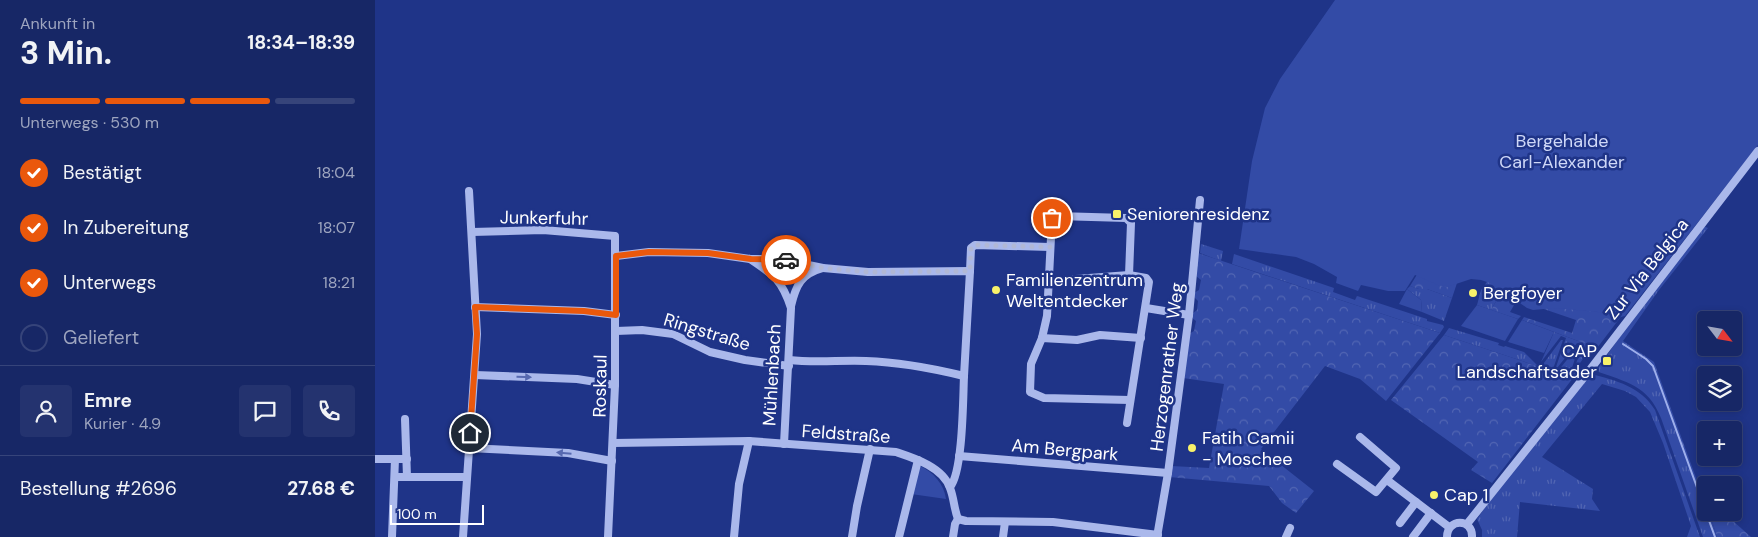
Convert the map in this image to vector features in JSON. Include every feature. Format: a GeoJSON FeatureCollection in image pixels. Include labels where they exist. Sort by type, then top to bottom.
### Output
{"type":"FeatureCollection","features":[{"type":"Feature","properties":{"kind":"street","name":"Zur Via Belgica"},"geometry":{"type":"LineString","coordinates":[[1467,524],[1595,363],[1640,302],[1758,151]]}},
{"type":"Feature","properties":{"kind":"street"},"geometry":{"type":"LineString","coordinates":[[463,537],[477,334],[469,191]]}},
{"type":"Feature","properties":{"kind":"street","name":"Herzogenrather Weg"},"geometry":{"type":"LineString","coordinates":[[1157,536],[1168,473],[1189,314],[1200,200]]}},
{"type":"Feature","properties":{"kind":"street"},"geometry":{"type":"LineString","coordinates":[[1129,275],[1131,222],[1126,218],[1057,216],[1052,218],[1047,316],[1042,338],[1031,364],[1030,392],[1044,398],[1130,400]]}},
{"type":"Feature","properties":{"kind":"street","name":"Junkerfuhr"},"geometry":{"type":"LineString","coordinates":[[472,232],[543,230],[615,236]]}},
{"type":"Feature","properties":{"kind":"street","name":"Roskaul"},"geometry":{"type":"LineString","coordinates":[[608,537],[615,385],[615,236]]}},
{"type":"Feature","properties":{"kind":"street"},"geometry":{"type":"LineString","coordinates":[[958,519],[950,487],[954,482],[959,456],[971,248],[975,245],[1050,247]]}},
{"type":"Feature","properties":{"kind":"street"},"geometry":{"type":"LineString","coordinates":[[616,256],[649,252],[708,253],[751,259],[779,259],[823,268],[868,272],[970,271]]}},
{"type":"Feature","properties":{"kind":"street","name":"Mühlenbach"},"geometry":{"type":"LineString","coordinates":[[751,259],[779,281],[785,290],[791,308]]}},
{"type":"Feature","properties":{"kind":"street","name":"Mühlenbach"},"geometry":{"type":"LineString","coordinates":[[784,444],[791,308],[799,282],[806,274],[823,268]]}},
{"type":"Feature","properties":{"kind":"street"},"geometry":{"type":"LineString","coordinates":[[1049,280],[1129,275],[1146,278],[1149,282],[1127,422]]}},
{"type":"Feature","properties":{"kind":"street"},"geometry":{"type":"LineString","coordinates":[[475,307],[584,311],[616,315]]}},
{"type":"Feature","properties":{"kind":"street"},"geometry":{"type":"LineString","coordinates":[[1146,308],[1189,314]]}},
{"type":"Feature","properties":{"kind":"street","name":"Ringstraße"},"geometry":{"type":"LineString","coordinates":[[616,330],[642,330],[673,334],[710,352],[745,360],[789,363],[863,360],[899,362],[964,376]]}},
{"type":"Feature","properties":{"kind":"street"},"geometry":{"type":"LineString","coordinates":[[1042,338],[1077,340],[1100,335],[1141,338]]}},
{"type":"Feature","properties":{"kind":"street"},"geometry":{"type":"LineString","coordinates":[[475,375],[577,379],[615,385]]}},
{"type":"Feature","properties":{"kind":"street"},"geometry":{"type":"LineString","coordinates":[[405,419],[407,477]]}},
{"type":"Feature","properties":{"kind":"street"},"geometry":{"type":"LineString","coordinates":[[1337,464],[1376,492],[1387,480],[1396,468],[1360,437]]}},
{"type":"Feature","properties":{"kind":"street"},"geometry":{"type":"LineString","coordinates":[[734,537],[739,484],[749,442]]}},
{"type":"Feature","properties":{"kind":"street","name":"Feldstraße"},"geometry":{"type":"LineString","coordinates":[[613,443],[749,442],[895,452],[918,460],[941,474],[950,487]]}},
{"type":"Feature","properties":{"kind":"street"},"geometry":{"type":"LineString","coordinates":[[469,448],[568,453],[612,461]]}},
{"type":"Feature","properties":{"kind":"street"},"geometry":{"type":"LineString","coordinates":[[852,537],[870,449]]}},
{"type":"Feature","properties":{"kind":"street","name":"Am Bergpark"},"geometry":{"type":"LineString","coordinates":[[959,456],[1168,473]]}},
{"type":"Feature","properties":{"kind":"street"},"geometry":{"type":"LineString","coordinates":[[375,458],[407,459]]}},
{"type":"Feature","properties":{"kind":"street"},"geometry":{"type":"LineString","coordinates":[[392,537],[396,477],[395,459]]}},
{"type":"Feature","properties":{"kind":"street"},"geometry":{"type":"LineString","coordinates":[[899,537],[918,460]]}},
{"type":"Feature","properties":{"kind":"street"},"geometry":{"type":"LineString","coordinates":[[396,477],[467,478]]}},
{"type":"Feature","properties":{"kind":"street"},"geometry":{"type":"LineString","coordinates":[[1387,480],[1449,527]]}},
{"type":"Feature","properties":{"kind":"street"},"geometry":{"type":"LineString","coordinates":[[1400,523],[1416,502]]}},
{"type":"Feature","properties":{"kind":"street"},"geometry":{"type":"LineString","coordinates":[[1413,537],[1431,513]]}},
{"type":"Feature","properties":{"kind":"street"},"geometry":{"type":"LineString","coordinates":[[958,519],[966,521],[1053,522],[1106,533],[1157,536]]}},
{"type":"Feature","properties":{"kind":"street"},"geometry":{"type":"LineString","coordinates":[[953,537],[955,524],[958,519]]}},
{"type":"Feature","properties":{"kind":"street"},"geometry":{"type":"LineString","coordinates":[[1003,537],[1005,522]]}},
{"type":"Feature","properties":{"kind":"street"},"geometry":{"type":"LineString","coordinates":[[1447,537],[1449,527],[1460,522],[1467,524],[1472,532],[1472,537]]}},
{"type":"Feature","properties":{"kind":"street"},"geometry":{"type":"LineString","coordinates":[[1286,537],[1289,528]]}},
{"type":"Feature","properties":{"kind":"green space","name":"Bergehalde Carl-Alexander"},"geometry":{"type":"Polygon","coordinates":[[[1335,0],[1758,0],[1758,145],[1625,316],[1555,308],[1533,310],[1490,283],[1471,279],[1447,287],[1415,275],[1405,291],[1388,291],[1361,285],[1358,291],[1336,283],[1337,277],[1314,264],[1296,257],[1239,249],[1252,161],[1265,108],[1280,79],[1335,0]]]}},
{"type":"Feature","properties":{"kind":"green space"},"geometry":{"type":"Polygon","coordinates":[[[1703,226],[1708,228],[1659,290],[1623,341],[1654,362],[1697,480],[1697,520],[1661,418],[1650,398],[1635,386],[1596,371],[1628,325],[1703,226]]]}},
{"type":"Feature","properties":{"kind":"green space"},"geometry":{"type":"Polygon","coordinates":[[[1201,244],[1223,251],[1221,261],[1200,253],[1201,244]]]}},
{"type":"Feature","properties":{"kind":"green space"},"geometry":{"type":"Polygon","coordinates":[[[1198,253],[1440,333],[1386,401],[1360,379],[1325,366],[1261,449],[1314,491],[1296,513],[1282,503],[1269,486],[1169,477],[1171,466],[1209,468],[1224,384],[1183,378],[1189,334],[1194,331],[1196,321],[1191,317],[1197,310],[1198,301],[1194,297],[1194,293],[1199,290],[1201,280],[1196,276],[1198,253]]]}},
{"type":"Feature","properties":{"kind":"green space"},"geometry":{"type":"Polygon","coordinates":[[[1234,254],[1334,288],[1333,292],[1355,300],[1357,296],[1427,319],[1427,321],[1443,325],[1444,327],[1440,333],[1232,264],[1234,254]]]}},
{"type":"Feature","properties":{"kind":"green space"},"geometry":{"type":"Polygon","coordinates":[[[1418,273],[1458,280],[1452,298],[1427,289],[1410,286],[1418,273]]]}},
{"type":"Feature","properties":{"kind":"green space"},"geometry":{"type":"Polygon","coordinates":[[[1489,279],[1503,289],[1491,310],[1477,305],[1481,290],[1489,279]]]}},
{"type":"Feature","properties":{"kind":"green space"},"geometry":{"type":"Polygon","coordinates":[[[1410,286],[1427,289],[1452,298],[1444,321],[1422,312],[1421,300],[1407,289],[1410,286]]]}},
{"type":"Feature","properties":{"kind":"green space"},"geometry":{"type":"Polygon","coordinates":[[[1407,289],[1421,300],[1422,312],[1399,304],[1407,289]]]}},
{"type":"Feature","properties":{"kind":"green space"},"geometry":{"type":"Polygon","coordinates":[[[1503,289],[1517,300],[1510,312],[1521,316],[1518,319],[1491,310],[1503,289]]]}},
{"type":"Feature","properties":{"kind":"green space"},"geometry":{"type":"Polygon","coordinates":[[[1477,305],[1518,319],[1505,341],[1461,326],[1477,305]]]}},
{"type":"Feature","properties":{"kind":"green space"},"geometry":{"type":"Polygon","coordinates":[[[1532,305],[1623,314],[1597,348],[1522,320],[1524,317],[1572,333],[1576,320],[1532,305]]]}},
{"type":"Feature","properties":{"kind":"green space"},"geometry":{"type":"Polygon","coordinates":[[[1522,320],[1554,332],[1544,353],[1508,342],[1522,320]]]}},
{"type":"Feature","properties":{"kind":"green space"},"geometry":{"type":"Polygon","coordinates":[[[1449,328],[1524,352],[1541,367],[1561,340],[1563,340],[1553,369],[1558,371],[1579,346],[1571,371],[1577,373],[1573,378],[1444,335],[1449,328]]]}},
{"type":"Feature","properties":{"kind":"green space"},"geometry":{"type":"Polygon","coordinates":[[[1554,332],[1597,348],[1593,352],[1589,350],[1578,366],[1576,364],[1582,345],[1577,343],[1557,368],[1566,338],[1561,336],[1541,362],[1554,332]]]}},
{"type":"Feature","properties":{"kind":"green space"},"geometry":{"type":"Polygon","coordinates":[[[1444,335],[1573,378],[1492,483],[1471,470],[1478,462],[1391,400],[1444,335]]]}},
{"type":"Feature","properties":{"kind":"green space"},"geometry":{"type":"Polygon","coordinates":[[[1591,374],[1619,382],[1635,390],[1655,410],[1700,537],[1687,537],[1691,526],[1663,443],[1650,412],[1636,397],[1625,391],[1602,384],[1542,457],[1593,489],[1592,499],[1600,511],[1520,502],[1517,537],[1482,537],[1482,530],[1477,519],[1506,478],[1591,374]]]}},
{"type":"Feature","properties":{"kind":"green space"},"geometry":{"type":"Polygon","coordinates":[[[920,466],[937,479],[943,488],[946,499],[911,494],[920,466]]]}},
{"type":"Feature","properties":{"kind":"green space"},"geometry":{"type":"Polygon","coordinates":[[[1697,521],[1712,521],[1717,537],[1703,537],[1697,521]]]}},
{"type":"Feature","properties":{"kind":"green space"},"geometry":{"type":"Polygon","coordinates":[[[1712,521],[1733,521],[1751,537],[1717,537],[1712,521]]]}},
{"type":"Feature","properties":{"kind":"waterway"},"geometry":{"type":"LineString","coordinates":[[1623,344],[1646,359],[1653,366],[1715,537]]}},
{"type":"Feature","properties":{"kind":"way so far"},"geometry":{"type":"LineString","coordinates":[[786,260],[823,268],[868,272],[970,271],[971,248],[975,245],[1050,247],[1052,218]]}},
{"type":"Feature","properties":{"kind":"place","name":"Seniorenresidenz"},"geometry":{"type":"Point","coordinates":[1117,214]}},
{"type":"Feature","properties":{"kind":"place","name":"Familienzentrum Weltentdecker"},"geometry":{"type":"Point","coordinates":[996,290]}},
{"type":"Feature","properties":{"kind":"place","name":"Bergfoyer"},"geometry":{"type":"Point","coordinates":[1473,293]}},
{"type":"Feature","properties":{"kind":"place","name":"CAP Landschaftsader"},"geometry":{"type":"Point","coordinates":[1607,361]}},
{"type":"Feature","properties":{"kind":"place","name":"Fatih Camii - Moschee"},"geometry":{"type":"Point","coordinates":[1192,448]}},
{"type":"Feature","properties":{"kind":"place","name":"Cap 1"},"geometry":{"type":"Point","coordinates":[1434,495]}},
{"type":"Feature","properties":{"kind":"route"},"geometry":{"type":"LineString","coordinates":[[470,433],[477,334],[475,307],[584,311],[616,315],[616,256],[649,252],[708,253],[751,259],[786,260]]}}]}
